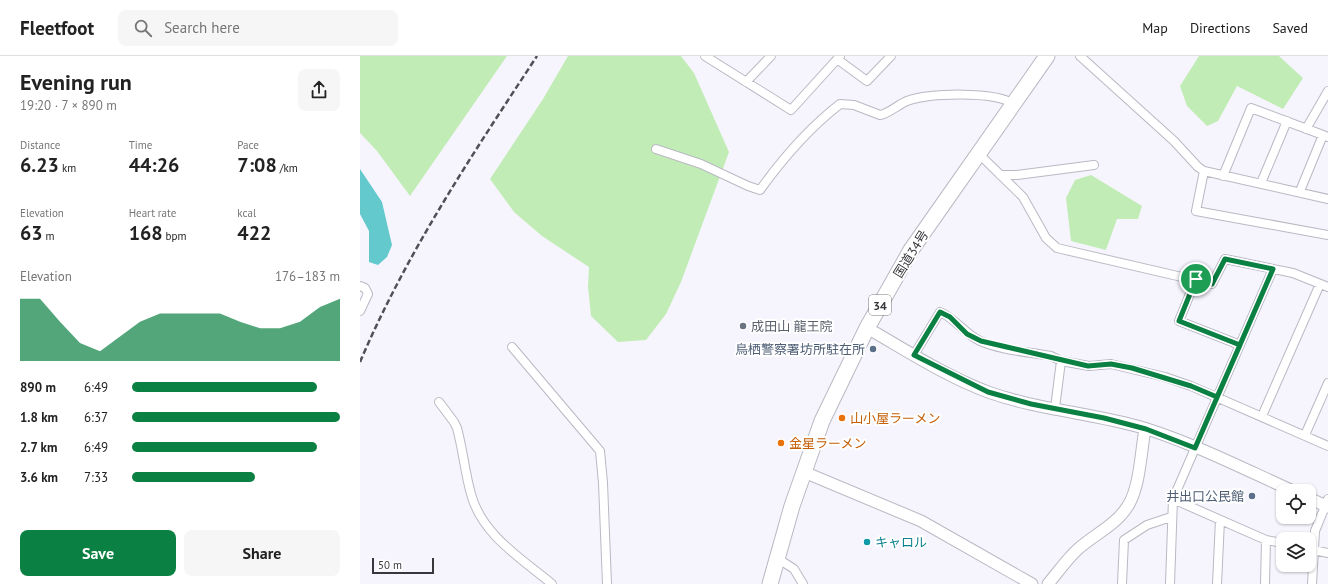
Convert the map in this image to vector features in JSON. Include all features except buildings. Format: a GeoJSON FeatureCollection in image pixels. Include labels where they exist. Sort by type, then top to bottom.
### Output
{"type":"FeatureCollection","features":[{"type":"Feature","properties":{"kind":"highway","name":"国道34号"},"geometry":{"type":"LineString","coordinates":[[770,584],[804,472],[822,421],[867,328],[911,250],[1047,56]]}},
{"type":"Feature","properties":{"kind":"street"},"geometry":{"type":"LineString","coordinates":[[705,56],[791,110],[838,57],[867,81],[891,56]]}},
{"type":"Feature","properties":{"kind":"street"},"geometry":{"type":"LineString","coordinates":[[746,82],[771,56]]}},
{"type":"Feature","properties":{"kind":"street"},"geometry":{"type":"LineString","coordinates":[[1080,56],[1174,141],[1198,167],[1204,171],[1328,198]]}},
{"type":"Feature","properties":{"kind":"street"},"geometry":{"type":"LineString","coordinates":[[1306,129],[1328,91]]}},
{"type":"Feature","properties":{"kind":"street"},"geometry":{"type":"LineString","coordinates":[[656,149],[701,164],[760,190],[784,157],[825,115],[840,104],[854,105],[880,115],[884,115],[897,105],[928,95],[983,96],[1008,100],[1014,104]]}},
{"type":"Feature","properties":{"kind":"street"},"geometry":{"type":"LineString","coordinates":[[1223,176],[1251,108],[1325,136],[1300,192]]}},
{"type":"Feature","properties":{"kind":"street"},"geometry":{"type":"LineString","coordinates":[[1261,183],[1287,122]]}},
{"type":"Feature","properties":{"kind":"street"},"geometry":{"type":"LineString","coordinates":[[979,154],[1023,197],[1046,238],[1056,248],[1196,279],[1212,284],[1225,259],[1293,273],[1324,285],[1262,416]]}},
{"type":"Feature","properties":{"kind":"street"},"geometry":{"type":"LineString","coordinates":[[1000,175],[1017,175],[1094,165]]}},
{"type":"Feature","properties":{"kind":"street"},"geometry":{"type":"LineString","coordinates":[[1204,171],[1196,212],[1328,234]]}},
{"type":"Feature","properties":{"kind":"street"},"geometry":{"type":"LineString","coordinates":[[1170,584],[1171,517],[1173,499],[1273,269]]}},
{"type":"Feature","properties":{"kind":"street"},"geometry":{"type":"LineString","coordinates":[[1196,279],[1179,321],[1240,345]]}},
{"type":"Feature","properties":{"kind":"street"},"geometry":{"type":"LineString","coordinates":[[360,286],[365,288],[368,294],[360,311]]}},
{"type":"Feature","properties":{"kind":"street"},"geometry":{"type":"LineString","coordinates":[[914,355],[940,312],[950,317],[967,334],[981,341],[1051,356],[1061,361],[1088,366],[1111,364],[1132,368],[1191,386],[1328,446]]}},
{"type":"Feature","properties":{"kind":"street"},"geometry":{"type":"LineString","coordinates":[[867,328],[914,355],[988,392],[1146,429],[1195,448],[1277,484]]}},
{"type":"Feature","properties":{"kind":"street"},"geometry":{"type":"LineString","coordinates":[[512,347],[600,451],[603,483],[607,584]]}},
{"type":"Feature","properties":{"kind":"street"},"geometry":{"type":"LineString","coordinates":[[1055,408],[1061,361]]}},
{"type":"Feature","properties":{"kind":"street"},"geometry":{"type":"LineString","coordinates":[[1305,435],[1328,383]]}},
{"type":"Feature","properties":{"kind":"street"},"geometry":{"type":"LineString","coordinates":[[439,402],[457,428],[471,496],[481,517],[491,533],[552,584]]}},
{"type":"Feature","properties":{"kind":"street"},"geometry":{"type":"LineString","coordinates":[[1048,584],[1064,563],[1080,548],[1120,517],[1130,503],[1135,488],[1146,429]]}},
{"type":"Feature","properties":{"kind":"street"},"geometry":{"type":"LineString","coordinates":[[804,472],[921,521],[1032,584]]}},
{"type":"Feature","properties":{"kind":"street"},"geometry":{"type":"LineString","coordinates":[[1173,499],[1266,540],[1276,542]]}},
{"type":"Feature","properties":{"kind":"street"},"geometry":{"type":"LineString","coordinates":[[1315,532],[1327,504],[1316,500]]}},
{"type":"Feature","properties":{"kind":"street"},"geometry":{"type":"LineString","coordinates":[[1122,584],[1124,540],[1147,526],[1171,517]]}},
{"type":"Feature","properties":{"kind":"street"},"geometry":{"type":"LineString","coordinates":[[1218,584],[1220,520]]}},
{"type":"Feature","properties":{"kind":"street"},"geometry":{"type":"LineString","coordinates":[[1264,584],[1266,540]]}},
{"type":"Feature","properties":{"kind":"street"},"geometry":{"type":"LineString","coordinates":[[1316,550],[1328,553]]}},
{"type":"Feature","properties":{"kind":"street"},"geometry":{"type":"LineString","coordinates":[[777,558],[794,569],[803,584]]}},
{"type":"Feature","properties":{"kind":"street"},"geometry":{"type":"LineString","coordinates":[[1312,572],[1312,584]]}},
{"type":"Feature","properties":{"kind":"green space"},"geometry":{"type":"Polygon","coordinates":[[[360,56],[507,56],[410,196],[377,151],[360,133],[360,56]]]}},
{"type":"Feature","properties":{"kind":"green space"},"geometry":{"type":"Polygon","coordinates":[[[568,56],[681,56],[694,73],[729,152],[681,282],[666,314],[646,340],[618,342],[591,316],[588,287],[589,267],[542,236],[514,212],[490,179],[543,99],[568,56]]]}},
{"type":"Feature","properties":{"kind":"green space"},"geometry":{"type":"Polygon","coordinates":[[[1199,56],[1279,56],[1303,78],[1283,109],[1237,86],[1218,121],[1207,126],[1187,106],[1180,86],[1199,56]]]}},
{"type":"Feature","properties":{"kind":"green space"},"geometry":{"type":"Polygon","coordinates":[[[1091,175],[1142,206],[1138,219],[1117,219],[1106,250],[1071,241],[1066,198],[1075,180],[1091,175]]]}},
{"type":"Feature","properties":{"kind":"water"},"geometry":{"type":"Polygon","coordinates":[[[360,169],[382,202],[392,245],[387,257],[378,265],[369,262],[369,231],[360,214],[360,169]]]}},
{"type":"Feature","properties":{"kind":"railway"},"geometry":{"type":"LineString","coordinates":[[360,362],[378,321],[420,243],[465,167],[537,56]]}},
{"type":"Feature","properties":{"kind":"place","name":"成田山 龍王院"},"geometry":{"type":"Point","coordinates":[743,326]}},
{"type":"Feature","properties":{"kind":"place","name":"鳥栖警察署坊所駐在所"},"geometry":{"type":"Point","coordinates":[873,349]}},
{"type":"Feature","properties":{"kind":"place","name":"山小屋ラーメン"},"geometry":{"type":"Point","coordinates":[842,418]}},
{"type":"Feature","properties":{"kind":"place","name":"金星ラーメン"},"geometry":{"type":"Point","coordinates":[781,443]}},
{"type":"Feature","properties":{"kind":"place","name":"井出口公民館"},"geometry":{"type":"Point","coordinates":[1252,496]}},
{"type":"Feature","properties":{"kind":"place","name":"キャロル"},"geometry":{"type":"Point","coordinates":[867,542]}},
{"type":"Feature","properties":{"kind":"route"},"geometry":{"type":"LineString","coordinates":[[1196,279],[1179,321],[1240,345],[1217,397],[1165,377],[1132,368],[1111,364],[1088,366],[1061,361],[1051,356],[998,346],[981,341],[967,334],[950,317],[940,312],[914,355],[931,365],[988,392],[1031,404],[1104,418],[1146,429],[1195,448],[1240,345],[1273,269],[1225,259],[1212,284],[1196,279]]}}]}
